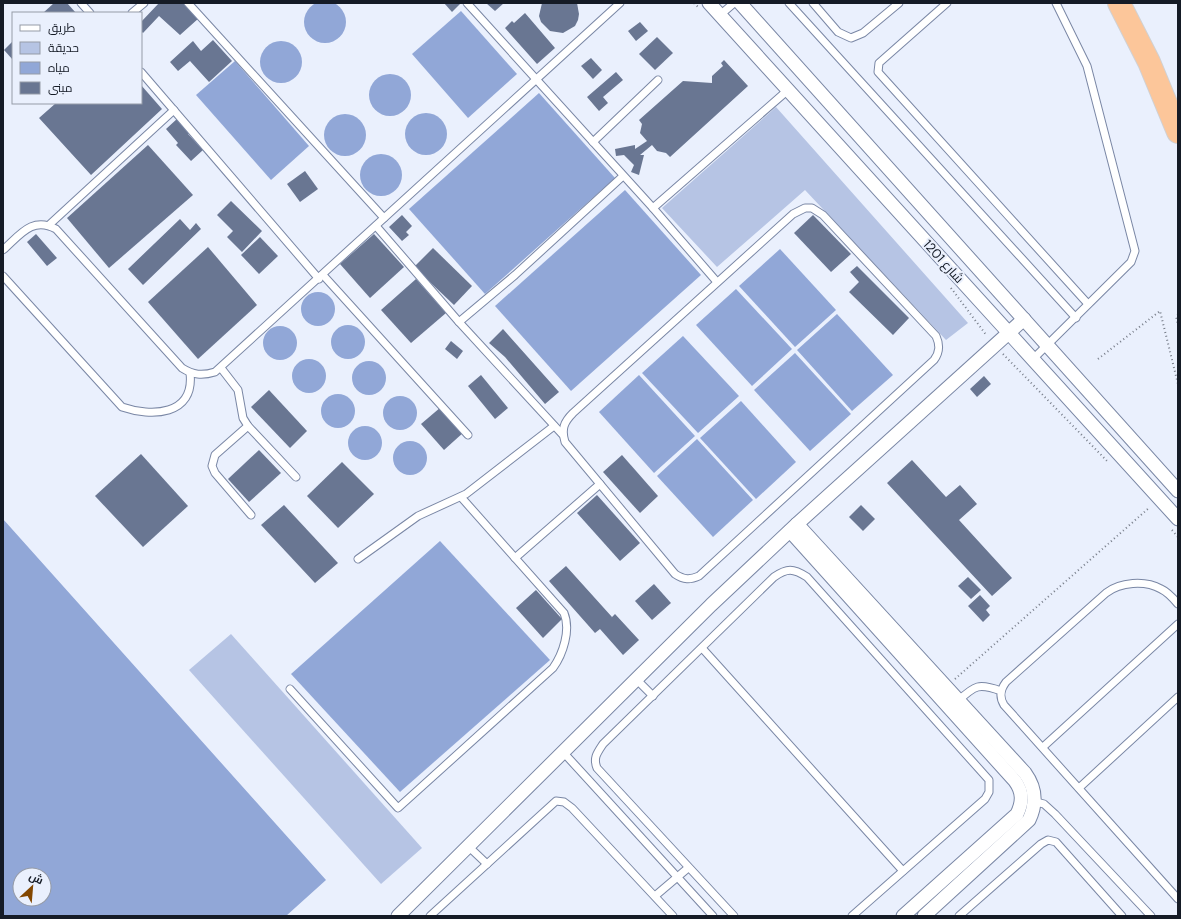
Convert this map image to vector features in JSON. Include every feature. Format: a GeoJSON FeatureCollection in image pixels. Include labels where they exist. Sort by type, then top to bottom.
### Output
{"type":"FeatureCollection","features":[{"type":"Feature","properties":{"kind":"highway"},"geometry":{"type":"LineString","coordinates":[[1119,3],[1149,62],[1178,132]]}},
{"type":"Feature","properties":{"kind":"street","name":"شارع 1201"},"geometry":{"type":"LineString","coordinates":[[709,3],[1033,359],[1175,524]]}},
{"type":"Feature","properties":{"kind":"street","name":"شارع 1201"},"geometry":{"type":"LineString","coordinates":[[740,3],[1178,491]]}},
{"type":"Feature","properties":{"kind":"street"},"geometry":{"type":"LineString","coordinates":[[399,916],[711,605],[793,528],[1024,319]]}},
{"type":"Feature","properties":{"kind":"street"},"geometry":{"type":"LineString","coordinates":[[793,528],[958,700],[1025,773],[1034,791],[1035,801],[1029,820],[1022,828],[924,916]]}},
{"type":"Feature","properties":{"kind":"street"},"geometry":{"type":"LineString","coordinates":[[793,528],[1019,787],[1022,801],[1017,814],[903,916]]}},
{"type":"Feature","properties":{"kind":"lane"},"geometry":{"type":"LineString","coordinates":[[81,3],[89,12]]}},
{"type":"Feature","properties":{"kind":"lane"},"geometry":{"type":"LineString","coordinates":[[133,12],[144,3]]}},
{"type":"Feature","properties":{"kind":"lane"},"geometry":{"type":"LineString","coordinates":[[188,3],[384,218]]}},
{"type":"Feature","properties":{"kind":"lane"},"geometry":{"type":"LineString","coordinates":[[468,3],[653,208],[717,282]]}},
{"type":"Feature","properties":{"kind":"lane"},"geometry":{"type":"LineString","coordinates":[[3,250],[28,227],[42,224],[48,225],[62,234],[175,362],[190,373],[207,375],[221,368],[620,3]]}},
{"type":"Feature","properties":{"kind":"lane"},"geometry":{"type":"LineString","coordinates":[[720,15],[734,3]]}},
{"type":"Feature","properties":{"kind":"lane"},"geometry":{"type":"LineString","coordinates":[[789,3],[1076,318]]}},
{"type":"Feature","properties":{"kind":"lane"},"geometry":{"type":"LineString","coordinates":[[812,3],[838,32],[850,38],[863,33],[899,3]]}},
{"type":"Feature","properties":{"kind":"lane"},"geometry":{"type":"LineString","coordinates":[[947,3],[879,63],[878,72],[1088,304]]}},
{"type":"Feature","properties":{"kind":"lane"},"geometry":{"type":"LineString","coordinates":[[1033,359],[1131,262],[1134,250],[1087,66],[1056,3]]}},
{"type":"Feature","properties":{"kind":"lane"},"geometry":{"type":"LineString","coordinates":[[142,73],[321,277],[468,435]]}},
{"type":"Feature","properties":{"kind":"lane"},"geometry":{"type":"LineString","coordinates":[[593,142],[658,80]]}},
{"type":"Feature","properties":{"kind":"lane"},"geometry":{"type":"LineString","coordinates":[[653,208],[788,90]]}},
{"type":"Feature","properties":{"kind":"lane"},"geometry":{"type":"LineString","coordinates":[[48,225],[174,110]]}},
{"type":"Feature","properties":{"kind":"lane"},"geometry":{"type":"LineString","coordinates":[[459,322],[515,275],[623,176]]}},
{"type":"Feature","properties":{"kind":"lane"},"geometry":{"type":"LineString","coordinates":[[376,226],[459,322],[562,434],[565,442],[675,574],[687,579],[693,579],[699,576],[938,355],[939,342],[936,336],[823,214],[812,208],[805,208],[793,214],[573,413],[563,426],[562,434]]}},
{"type":"Feature","properties":{"kind":"lane"},"geometry":{"type":"LineString","coordinates":[[3,276],[122,407],[147,414],[162,412],[176,407],[188,393],[191,380],[190,373]]}},
{"type":"Feature","properties":{"kind":"lane"},"geometry":{"type":"LineString","coordinates":[[221,368],[238,390],[243,418],[248,426],[296,477]]}},
{"type":"Feature","properties":{"kind":"lane"},"geometry":{"type":"LineString","coordinates":[[248,426],[215,455],[212,466],[215,473],[251,515]]}},
{"type":"Feature","properties":{"kind":"lane"},"geometry":{"type":"LineString","coordinates":[[358,559],[418,516],[461,497],[554,426]]}},
{"type":"Feature","properties":{"kind":"lane"},"geometry":{"type":"LineString","coordinates":[[515,558],[600,484]]}},
{"type":"Feature","properties":{"kind":"lane"},"geometry":{"type":"LineString","coordinates":[[290,689],[398,808],[548,673],[560,656],[567,630],[564,613],[461,497]]}},
{"type":"Feature","properties":{"kind":"lane"},"geometry":{"type":"LineString","coordinates":[[734,916],[597,768],[594,761],[596,753],[603,744],[774,577],[782,571],[796,570],[807,577],[989,780],[989,792],[985,799],[852,916]]}},
{"type":"Feature","properties":{"kind":"lane"},"geometry":{"type":"LineString","coordinates":[[1178,604],[1166,592],[1152,585],[1129,583],[1117,586],[1106,593],[1003,686],[1000,696],[1004,705],[1178,899]]}},
{"type":"Feature","properties":{"kind":"lane"},"geometry":{"type":"LineString","coordinates":[[1043,747],[1178,624]]}},
{"type":"Feature","properties":{"kind":"lane"},"geometry":{"type":"LineString","coordinates":[[702,648],[904,871]]}},
{"type":"Feature","properties":{"kind":"lane"},"geometry":{"type":"LineString","coordinates":[[636,679],[653,696]]}},
{"type":"Feature","properties":{"kind":"lane"},"geometry":{"type":"LineString","coordinates":[[958,700],[978,686],[990,687],[1001,691]]}},
{"type":"Feature","properties":{"kind":"lane"},"geometry":{"type":"LineString","coordinates":[[1079,788],[1178,697]]}},
{"type":"Feature","properties":{"kind":"lane"},"geometry":{"type":"LineString","coordinates":[[563,752],[713,916]]}},
{"type":"Feature","properties":{"kind":"lane"},"geometry":{"type":"LineString","coordinates":[[430,916],[556,801],[564,802],[572,808],[673,916]]}},
{"type":"Feature","properties":{"kind":"lane"},"geometry":{"type":"LineString","coordinates":[[1022,801],[1035,801],[1044,804],[1151,916]]}},
{"type":"Feature","properties":{"kind":"lane"},"geometry":{"type":"LineString","coordinates":[[959,916],[1041,844],[1048,840],[1056,842],[1122,916]]}},
{"type":"Feature","properties":{"kind":"lane"},"geometry":{"type":"LineString","coordinates":[[468,846],[487,864]]}},
{"type":"Feature","properties":{"kind":"lane"},"geometry":{"type":"LineString","coordinates":[[655,896],[688,868]]}},
{"type":"Feature","properties":{"kind":"path"},"geometry":{"type":"LineString","coordinates":[[1098,359],[1160,310],[1178,384]]}},
{"type":"Feature","properties":{"kind":"path"},"geometry":{"type":"LineString","coordinates":[[1178,315],[1176,316],[1178,325]]}},
{"type":"Feature","properties":{"kind":"path"},"geometry":{"type":"LineString","coordinates":[[994,346],[1113,466]]}},
{"type":"Feature","properties":{"kind":"path"},"geometry":{"type":"LineString","coordinates":[[951,678],[957,679],[1150,507],[1145,501]]}},
{"type":"Feature","properties":{"kind":"path"},"geometry":{"type":"LineString","coordinates":[[1175,524],[1178,536]]}},
{"type":"Feature","properties":{"kind":"green space"},"geometry":{"type":"Polygon","coordinates":[[[776,107],[968,323],[946,340],[805,190],[717,267],[662,208],[776,107]]]}},
{"type":"Feature","properties":{"kind":"green space"},"geometry":{"type":"Polygon","coordinates":[[[231,634],[422,848],[381,884],[189,670],[231,634]]]}},
{"type":"Feature","properties":{"kind":"water"},"geometry":{"type":"Polygon","coordinates":[[[321,1],[329,1],[340,7],[346,18],[346,26],[340,37],[329,43],[321,43],[310,37],[304,26],[304,18],[310,7],[321,1]]]}},
{"type":"Feature","properties":{"kind":"water"},"geometry":{"type":"Polygon","coordinates":[[[461,11],[517,74],[468,118],[412,54],[461,11]]]}},
{"type":"Feature","properties":{"kind":"water"},"geometry":{"type":"Polygon","coordinates":[[[277,41],[285,41],[293,44],[299,50],[302,62],[299,74],[293,80],[285,83],[277,83],[269,80],[263,74],[260,66],[260,58],[263,50],[269,44],[277,41]]]}},
{"type":"Feature","properties":{"kind":"water"},"geometry":{"type":"Polygon","coordinates":[[[235,61],[309,146],[271,180],[196,95],[235,61]]]}},
{"type":"Feature","properties":{"kind":"water"},"geometry":{"type":"Polygon","coordinates":[[[386,74],[394,74],[402,77],[408,83],[411,95],[408,107],[402,113],[394,116],[386,116],[378,113],[372,107],[369,99],[369,91],[372,83],[378,77],[386,74]]]}},
{"type":"Feature","properties":{"kind":"water"},"geometry":{"type":"Polygon","coordinates":[[[539,93],[615,178],[485,294],[409,209],[539,93]]]}},
{"type":"Feature","properties":{"kind":"water"},"geometry":{"type":"Polygon","coordinates":[[[422,113],[430,113],[438,116],[444,122],[447,134],[444,146],[438,152],[430,155],[422,155],[414,152],[408,146],[405,138],[405,130],[408,122],[414,116],[422,113]]]}},
{"type":"Feature","properties":{"kind":"water"},"geometry":{"type":"Polygon","coordinates":[[[341,114],[349,114],[357,117],[363,123],[366,135],[363,147],[357,153],[349,156],[341,156],[333,153],[327,147],[324,139],[324,131],[327,123],[333,117],[341,114]]]}},
{"type":"Feature","properties":{"kind":"water"},"geometry":{"type":"Polygon","coordinates":[[[377,154],[385,154],[393,157],[399,163],[402,175],[399,187],[393,193],[385,196],[377,196],[369,193],[363,187],[360,179],[360,171],[363,163],[369,157],[377,154]]]}},
{"type":"Feature","properties":{"kind":"water"},"geometry":{"type":"Polygon","coordinates":[[[625,190],[701,275],[571,391],[495,306],[625,190]]]}},
{"type":"Feature","properties":{"kind":"water"},"geometry":{"type":"Polygon","coordinates":[[[780,249],[836,310],[795,347],[739,286],[780,249]]]}},
{"type":"Feature","properties":{"kind":"water"},"geometry":{"type":"Polygon","coordinates":[[[736,289],[792,349],[752,386],[696,325],[736,289]]]}},
{"type":"Feature","properties":{"kind":"water"},"geometry":{"type":"Polygon","coordinates":[[[318,292],[324,293],[330,297],[334,303],[334,315],[330,321],[324,325],[318,326],[312,325],[306,321],[302,315],[301,309],[302,303],[306,297],[312,293],[318,292]]]}},
{"type":"Feature","properties":{"kind":"water"},"geometry":{"type":"Polygon","coordinates":[[[837,314],[893,375],[852,411],[797,350],[837,314]]]}},
{"type":"Feature","properties":{"kind":"water"},"geometry":{"type":"Polygon","coordinates":[[[348,325],[354,326],[360,330],[364,336],[364,348],[360,354],[354,358],[348,359],[342,358],[336,354],[332,348],[331,342],[332,336],[336,330],[342,326],[348,325]]]}},
{"type":"Feature","properties":{"kind":"water"},"geometry":{"type":"Polygon","coordinates":[[[280,326],[286,327],[292,331],[296,337],[296,349],[292,355],[286,359],[280,360],[274,359],[268,355],[264,349],[263,343],[264,337],[268,331],[274,327],[280,326]]]}},
{"type":"Feature","properties":{"kind":"water"},"geometry":{"type":"Polygon","coordinates":[[[683,336],[739,396],[698,433],[642,373],[683,336]]]}},
{"type":"Feature","properties":{"kind":"water"},"geometry":{"type":"Polygon","coordinates":[[[795,353],[851,414],[810,451],[754,390],[795,353]]]}},
{"type":"Feature","properties":{"kind":"water"},"geometry":{"type":"Polygon","coordinates":[[[309,359],[315,360],[321,364],[325,370],[325,382],[321,388],[315,392],[309,393],[303,392],[297,388],[293,382],[292,376],[293,370],[297,364],[303,360],[309,359]]]}},
{"type":"Feature","properties":{"kind":"water"},"geometry":{"type":"Polygon","coordinates":[[[369,361],[375,362],[381,366],[385,372],[385,384],[381,390],[375,394],[369,395],[363,394],[357,390],[353,384],[352,378],[353,372],[357,366],[363,362],[369,361]]]}},
{"type":"Feature","properties":{"kind":"water"},"geometry":{"type":"Polygon","coordinates":[[[639,375],[695,436],[654,473],[599,412],[639,375]]]}},
{"type":"Feature","properties":{"kind":"water"},"geometry":{"type":"Polygon","coordinates":[[[338,394],[344,395],[350,399],[354,405],[354,417],[350,423],[344,427],[338,428],[332,427],[326,423],[322,417],[321,411],[322,405],[326,399],[332,395],[338,394]]]}},
{"type":"Feature","properties":{"kind":"water"},"geometry":{"type":"Polygon","coordinates":[[[400,396],[406,397],[412,401],[416,407],[416,419],[412,425],[406,429],[400,430],[394,429],[388,425],[384,419],[383,413],[384,407],[388,401],[394,397],[400,396]]]}},
{"type":"Feature","properties":{"kind":"water"},"geometry":{"type":"Polygon","coordinates":[[[741,401],[796,462],[756,499],[700,438],[741,401]]]}},
{"type":"Feature","properties":{"kind":"water"},"geometry":{"type":"Polygon","coordinates":[[[365,426],[371,427],[377,431],[381,437],[381,449],[377,455],[371,459],[365,460],[359,459],[353,455],[349,449],[348,443],[349,437],[353,431],[359,427],[365,426]]]}},
{"type":"Feature","properties":{"kind":"water"},"geometry":{"type":"Polygon","coordinates":[[[697,439],[753,500],[713,537],[657,476],[697,439]]]}},
{"type":"Feature","properties":{"kind":"water"},"geometry":{"type":"Polygon","coordinates":[[[410,441],[416,442],[422,446],[426,452],[426,464],[422,470],[416,474],[410,475],[404,474],[398,470],[394,464],[393,458],[394,452],[398,446],[404,442],[410,441]]]}},
{"type":"Feature","properties":{"kind":"water"},"geometry":{"type":"Polygon","coordinates":[[[3,519],[326,880],[286,916],[3,916],[3,519]]]}},
{"type":"Feature","properties":{"kind":"water"},"geometry":{"type":"Polygon","coordinates":[[[440,541],[550,660],[400,792],[291,674],[440,541]]]}},
{"type":"Feature","properties":{"kind":"building"},"geometry":{"type":"Polygon","coordinates":[[[54,3],[67,3],[75,12],[44,12],[54,3]]]}},
{"type":"Feature","properties":{"kind":"building"},"geometry":{"type":"Polygon","coordinates":[[[159,3],[183,3],[199,18],[180,35],[159,16],[143,33],[142,21],[159,3]]]}},
{"type":"Feature","properties":{"kind":"building"},"geometry":{"type":"Polygon","coordinates":[[[444,3],[461,3],[452,12],[444,3]]]}},
{"type":"Feature","properties":{"kind":"building"},"geometry":{"type":"Polygon","coordinates":[[[486,3],[504,3],[495,11],[486,3]]]}},
{"type":"Feature","properties":{"kind":"building"},"geometry":{"type":"Polygon","coordinates":[[[542,3],[577,3],[579,14],[575,26],[563,33],[550,31],[541,22],[539,16],[542,3]]]}},
{"type":"Feature","properties":{"kind":"building"},"geometry":{"type":"Polygon","coordinates":[[[525,13],[555,48],[537,64],[505,28],[512,21],[514,23],[525,13]]]}},
{"type":"Feature","properties":{"kind":"building"},"geometry":{"type":"Polygon","coordinates":[[[640,22],[648,31],[636,41],[628,31],[640,22]]]}},
{"type":"Feature","properties":{"kind":"building"},"geometry":{"type":"Polygon","coordinates":[[[657,37],[673,53],[655,70],[639,54],[657,37]]]}},
{"type":"Feature","properties":{"kind":"building"},"geometry":{"type":"Polygon","coordinates":[[[213,40],[232,61],[209,82],[190,61],[178,71],[170,62],[193,41],[201,51],[213,40]]]}},
{"type":"Feature","properties":{"kind":"building"},"geometry":{"type":"Polygon","coordinates":[[[12,42],[12,59],[4,50],[12,42]]]}},
{"type":"Feature","properties":{"kind":"building"},"geometry":{"type":"Polygon","coordinates":[[[591,58],[602,70],[593,79],[581,66],[591,58]]]}},
{"type":"Feature","properties":{"kind":"building"},"geometry":{"type":"Polygon","coordinates":[[[724,60],[748,86],[670,157],[666,153],[657,151],[652,145],[640,155],[644,155],[639,175],[631,172],[634,165],[624,155],[616,156],[615,149],[635,145],[635,149],[647,141],[640,133],[642,124],[639,120],[683,81],[712,83],[712,76],[723,66],[721,63],[724,60]]]}},
{"type":"Feature","properties":{"kind":"building"},"geometry":{"type":"Polygon","coordinates":[[[616,72],[623,80],[603,97],[608,103],[599,111],[587,97],[616,72]]]}},
{"type":"Feature","properties":{"kind":"building"},"geometry":{"type":"Polygon","coordinates":[[[142,86],[162,109],[91,175],[39,118],[55,104],[142,104],[142,86]]]}},
{"type":"Feature","properties":{"kind":"building"},"geometry":{"type":"Polygon","coordinates":[[[178,118],[190,132],[188,134],[203,150],[191,161],[176,145],[178,143],[166,129],[178,118]]]}},
{"type":"Feature","properties":{"kind":"building"},"geometry":{"type":"Polygon","coordinates":[[[148,145],[193,195],[109,268],[67,218],[148,145]]]}},
{"type":"Feature","properties":{"kind":"building"},"geometry":{"type":"Polygon","coordinates":[[[305,171],[318,189],[300,202],[287,184],[305,171]]]}},
{"type":"Feature","properties":{"kind":"building"},"geometry":{"type":"Polygon","coordinates":[[[231,201],[262,231],[242,252],[227,237],[233,231],[217,215],[231,201]]]}},
{"type":"Feature","properties":{"kind":"building"},"geometry":{"type":"Polygon","coordinates":[[[402,215],[412,226],[406,232],[409,235],[402,241],[389,227],[402,215]]]}},
{"type":"Feature","properties":{"kind":"building"},"geometry":{"type":"Polygon","coordinates":[[[813,215],[851,254],[831,272],[794,233],[813,215]]]}},
{"type":"Feature","properties":{"kind":"building"},"geometry":{"type":"Polygon","coordinates":[[[180,219],[190,230],[196,223],[201,229],[143,285],[128,269],[180,219]]]}},
{"type":"Feature","properties":{"kind":"building"},"geometry":{"type":"Polygon","coordinates":[[[36,234],[57,258],[47,266],[27,242],[36,234]]]}},
{"type":"Feature","properties":{"kind":"building"},"geometry":{"type":"Polygon","coordinates":[[[374,234],[404,267],[370,298],[340,264],[374,234]]]}},
{"type":"Feature","properties":{"kind":"building"},"geometry":{"type":"Polygon","coordinates":[[[260,237],[278,256],[259,274],[241,255],[260,237]]]}},
{"type":"Feature","properties":{"kind":"building"},"geometry":{"type":"Polygon","coordinates":[[[208,247],[257,305],[198,359],[148,302],[208,247]]]}},
{"type":"Feature","properties":{"kind":"building"},"geometry":{"type":"Polygon","coordinates":[[[433,248],[472,286],[454,305],[414,267],[433,248]]]}},
{"type":"Feature","properties":{"kind":"building"},"geometry":{"type":"Polygon","coordinates":[[[857,266],[909,318],[893,335],[849,292],[859,282],[850,272],[857,266]]]}},
{"type":"Feature","properties":{"kind":"building"},"geometry":{"type":"Polygon","coordinates":[[[416,279],[446,313],[411,343],[381,310],[416,279]]]}},
{"type":"Feature","properties":{"kind":"building"},"geometry":{"type":"Polygon","coordinates":[[[503,329],[559,392],[545,404],[505,357],[489,343],[503,329]]]}},
{"type":"Feature","properties":{"kind":"building"},"geometry":{"type":"Polygon","coordinates":[[[451,341],[463,351],[457,359],[445,349],[451,341]]]}},
{"type":"Feature","properties":{"kind":"building"},"geometry":{"type":"Polygon","coordinates":[[[481,375],[508,408],[495,419],[468,386],[481,375]]]}},
{"type":"Feature","properties":{"kind":"building"},"geometry":{"type":"Polygon","coordinates":[[[984,376],[991,384],[977,397],[970,389],[984,376]]]}},
{"type":"Feature","properties":{"kind":"building"},"geometry":{"type":"Polygon","coordinates":[[[269,390],[307,431],[290,448],[251,407],[269,390]]]}},
{"type":"Feature","properties":{"kind":"building"},"geometry":{"type":"Polygon","coordinates":[[[441,407],[464,432],[444,450],[421,424],[441,407]]]}},
{"type":"Feature","properties":{"kind":"building"},"geometry":{"type":"Polygon","coordinates":[[[259,450],[281,473],[249,502],[228,479],[259,450]]]}},
{"type":"Feature","properties":{"kind":"building"},"geometry":{"type":"Polygon","coordinates":[[[141,454],[188,506],[143,547],[95,496],[141,454]]]}},
{"type":"Feature","properties":{"kind":"building"},"geometry":{"type":"Polygon","coordinates":[[[622,455],[658,496],[640,513],[603,472],[622,455]]]}},
{"type":"Feature","properties":{"kind":"building"},"geometry":{"type":"Polygon","coordinates":[[[912,460],[946,497],[960,485],[977,504],[959,520],[1012,578],[992,596],[887,483],[912,460]]]}},
{"type":"Feature","properties":{"kind":"building"},"geometry":{"type":"Polygon","coordinates":[[[342,462],[374,494],[338,528],[307,496],[342,462]]]}},
{"type":"Feature","properties":{"kind":"building"},"geometry":{"type":"Polygon","coordinates":[[[597,495],[640,543],[620,561],[577,513],[597,495]]]}},
{"type":"Feature","properties":{"kind":"building"},"geometry":{"type":"Polygon","coordinates":[[[284,505],[338,563],[315,583],[261,525],[284,505]]]}},
{"type":"Feature","properties":{"kind":"building"},"geometry":{"type":"Polygon","coordinates":[[[861,505],[875,519],[863,531],[849,517],[861,505]]]}},
{"type":"Feature","properties":{"kind":"building"},"geometry":{"type":"Polygon","coordinates":[[[566,566],[612,617],[615,614],[639,640],[623,655],[600,629],[595,633],[549,581],[566,566]]]}},
{"type":"Feature","properties":{"kind":"building"},"geometry":{"type":"Polygon","coordinates":[[[968,577],[981,590],[971,599],[958,586],[968,577]]]}},
{"type":"Feature","properties":{"kind":"building"},"geometry":{"type":"Polygon","coordinates":[[[654,584],[671,603],[652,620],[635,601],[654,584]]]}},
{"type":"Feature","properties":{"kind":"building"},"geometry":{"type":"Polygon","coordinates":[[[536,590],[562,619],[543,638],[516,608],[536,590]]]}},
{"type":"Feature","properties":{"kind":"building"},"geometry":{"type":"Polygon","coordinates":[[[980,595],[990,606],[986,610],[990,615],[983,622],[968,606],[980,595]]]}}]}
